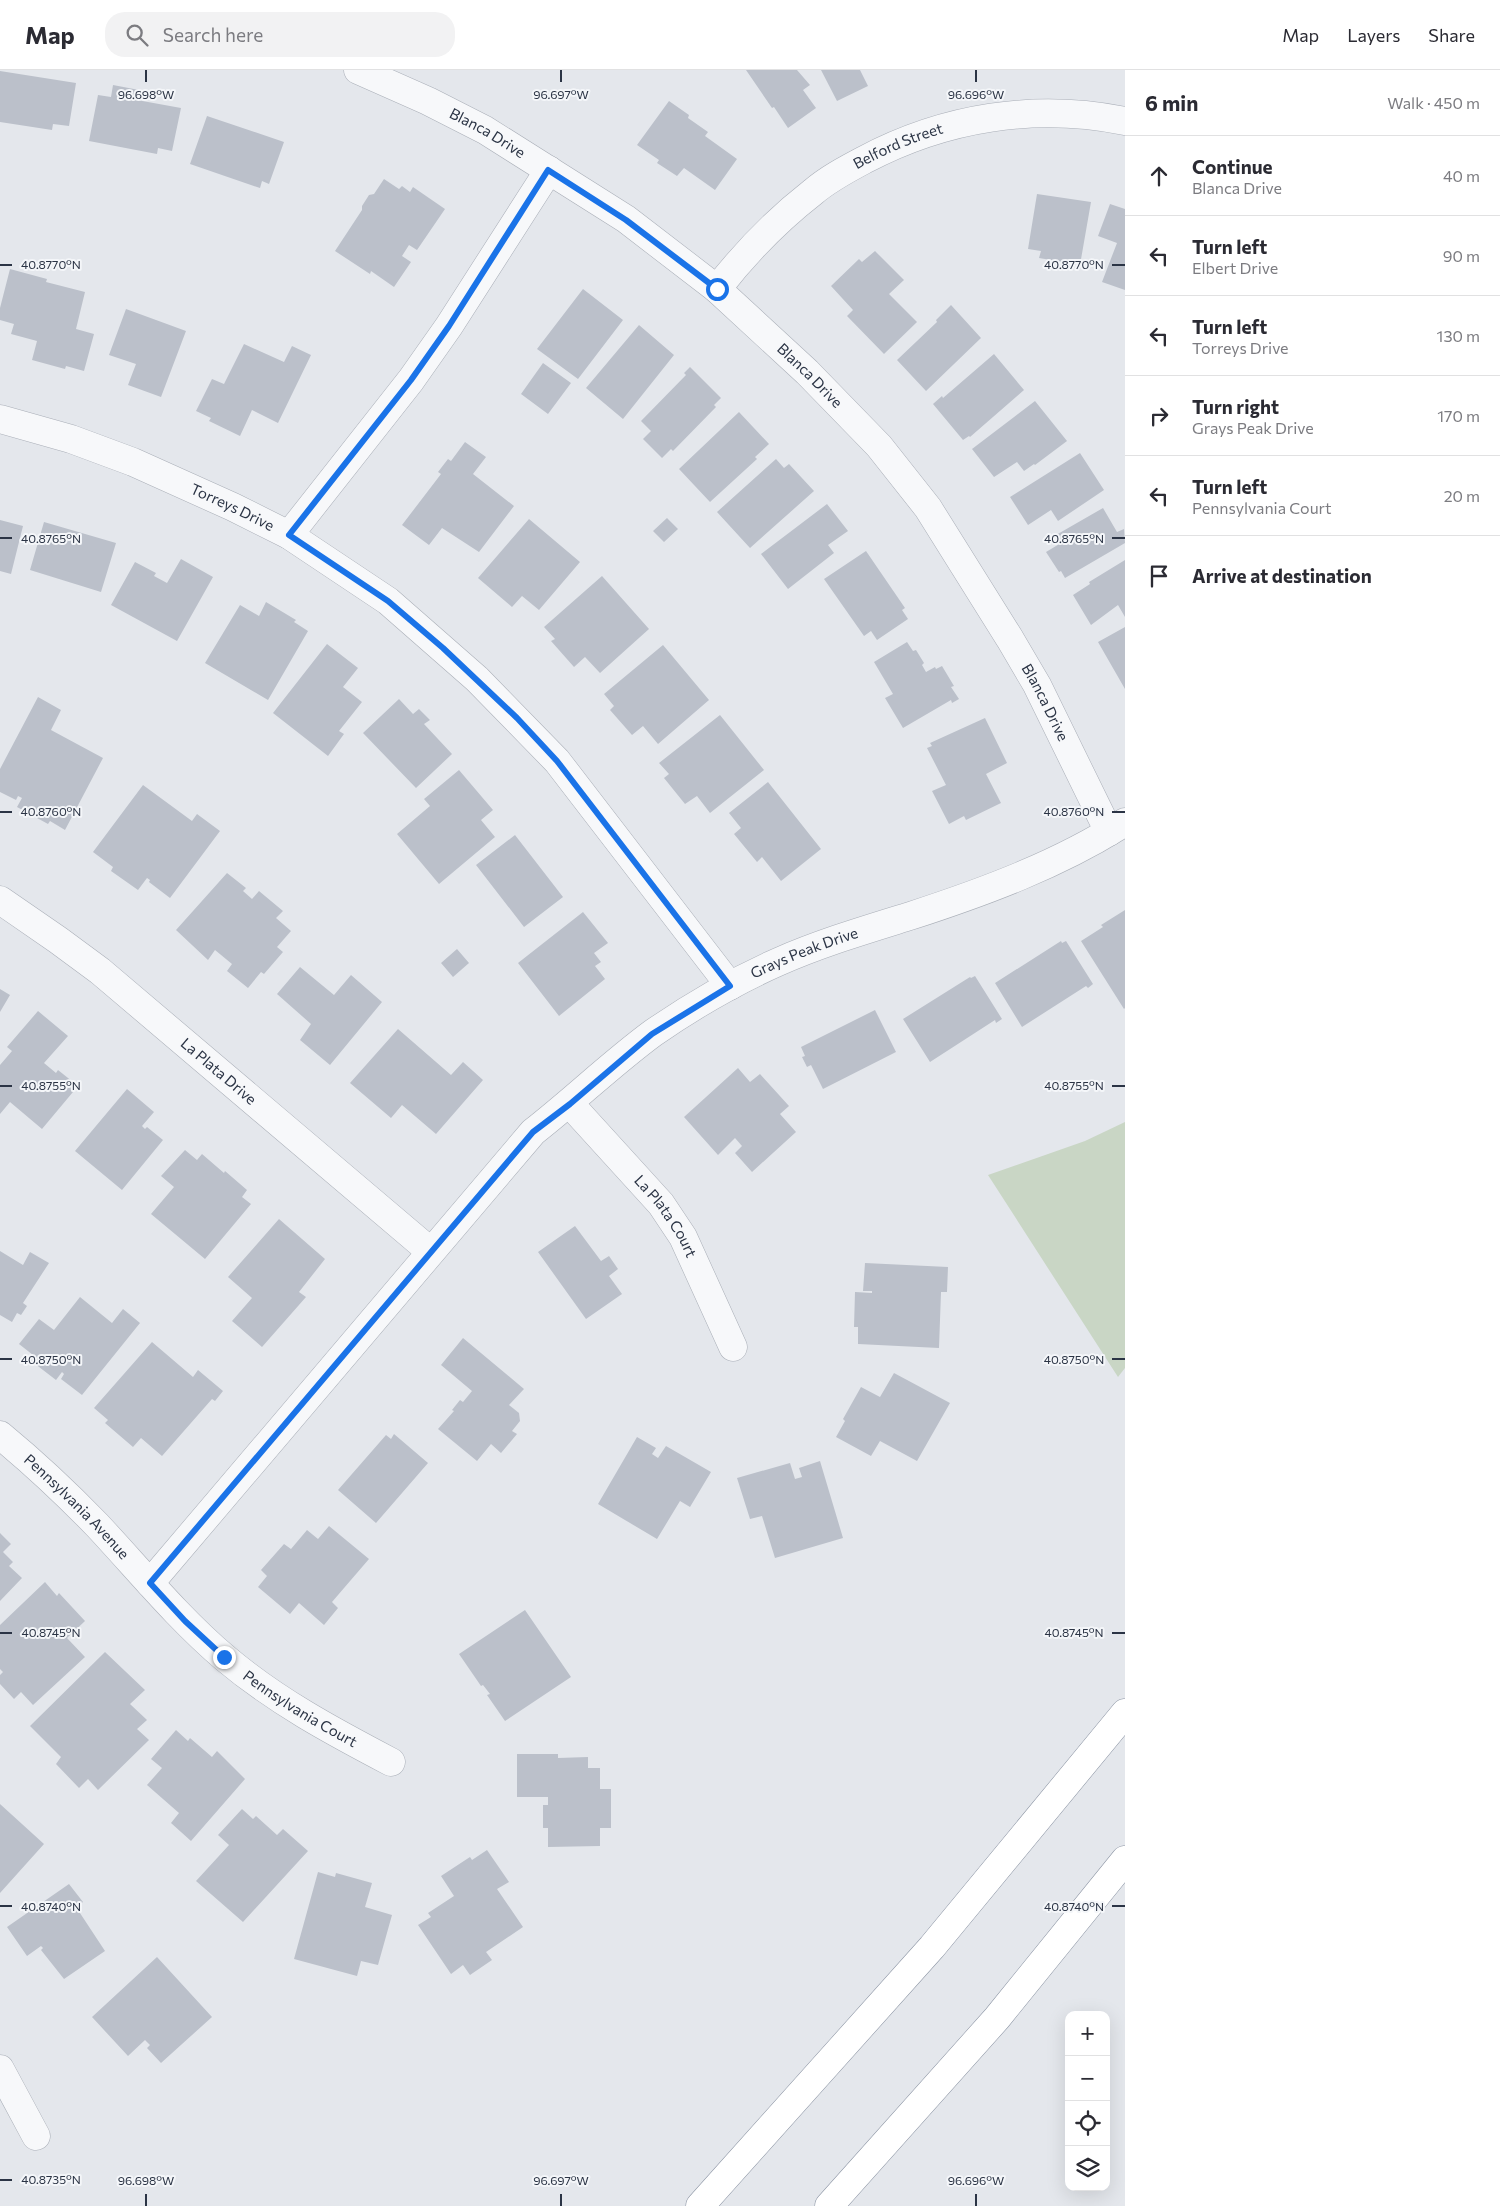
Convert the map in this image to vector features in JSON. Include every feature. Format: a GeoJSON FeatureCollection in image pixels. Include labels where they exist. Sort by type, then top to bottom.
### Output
{"type":"FeatureCollection","features":[{"type":"Feature","properties":{"kind":"highway"},"geometry":{"type":"LineString","coordinates":[[700,2206],[932,1947],[1125,1713]]}},
{"type":"Feature","properties":{"kind":"highway"},"geometry":{"type":"LineString","coordinates":[[829,2206],[997,2018],[1125,1860]]}},
{"type":"Feature","properties":{"kind":"street","name":"Blanca Drive"},"geometry":{"type":"LineString","coordinates":[[358,70],[476,126],[626,220],[717,289],[807,372],[879,446],[928,508],[1010,639],[1117,827]]}},
{"type":"Feature","properties":{"kind":"street","name":"Belford Street"},"geometry":{"type":"LineString","coordinates":[[717,289],[740,259],[814,190],[887,147],[928,131],[1008,114],[1073,113],[1125,121]]}},
{"type":"Feature","properties":{"kind":"street"},"geometry":{"type":"LineString","coordinates":[[289,535],[438,342],[548,170]]}},
{"type":"Feature","properties":{"kind":"street","name":"Torreys Drive"},"geometry":{"type":"LineString","coordinates":[[0,419],[71,439],[133,462],[289,535],[388,601],[443,648],[517,718],[557,761],[730,986]]}},
{"type":"Feature","properties":{"kind":"street","name":"Grays Peak Drive"},"geometry":{"type":"LineString","coordinates":[[150,1583],[533,1132],[570,1104],[652,1034],[730,986],[816,946],[1003,883],[1117,827]]}},
{"type":"Feature","properties":{"kind":"street","name":"La Plata Drive"},"geometry":{"type":"LineString","coordinates":[[0,900],[100,971],[430,1251]]}},
{"type":"Feature","properties":{"kind":"street","name":"La Plata Court"},"geometry":{"type":"LineString","coordinates":[[570,1104],[661,1204],[683,1237],[733,1347]]}},
{"type":"Feature","properties":{"kind":"street","name":"Pennsylvania Avenue"},"geometry":{"type":"LineString","coordinates":[[0,1435],[40,1468],[96,1524],[150,1583]]}},
{"type":"Feature","properties":{"kind":"street","name":"Pennsylvania Court"},"geometry":{"type":"LineString","coordinates":[[150,1583],[185,1621],[256,1684],[306,1717],[391,1762]]}},
{"type":"Feature","properties":{"kind":"street"},"geometry":{"type":"LineString","coordinates":[[0,2070],[36,2136]]}},
{"type":"Feature","properties":{"kind":"green space"},"geometry":{"type":"Polygon","coordinates":[[[1125,1122],[1125,1368],[1118,1377],[988,1175],[1085,1141],[1125,1122]]]}},
{"type":"Feature","properties":{"kind":"building"},"geometry":{"type":"Polygon","coordinates":[[[746,70],[797,70],[810,85],[803,90],[816,108],[788,128],[746,70]]]}},
{"type":"Feature","properties":{"kind":"building"},"geometry":{"type":"Polygon","coordinates":[[[821,70],[860,70],[868,86],[837,101],[821,70]]]}},
{"type":"Feature","properties":{"kind":"building"},"geometry":{"type":"Polygon","coordinates":[[[0,71],[76,83],[69,126],[53,124],[52,130],[0,122],[0,71]]]}},
{"type":"Feature","properties":{"kind":"building"},"geometry":{"type":"Polygon","coordinates":[[[113,85],[139,90],[137,100],[181,108],[172,151],[158,148],[157,154],[89,141],[98,95],[111,97],[113,85]]]}},
{"type":"Feature","properties":{"kind":"building"},"geometry":{"type":"Polygon","coordinates":[[[669,101],[708,132],[705,136],[737,159],[715,190],[684,168],[677,176],[657,163],[659,160],[637,145],[669,101]]]}},
{"type":"Feature","properties":{"kind":"building"},"geometry":{"type":"Polygon","coordinates":[[[207,116],[284,142],[269,184],[262,181],[260,188],[190,164],[207,116]]]}},
{"type":"Feature","properties":{"kind":"building"},"geometry":{"type":"Polygon","coordinates":[[[384,179],[399,189],[402,186],[410,192],[413,187],[445,209],[417,250],[409,245],[402,256],[411,262],[394,287],[371,271],[370,274],[335,251],[362,210],[362,206],[369,195],[374,194],[384,179]]]}},
{"type":"Feature","properties":{"kind":"building"},"geometry":{"type":"Polygon","coordinates":[[[1037,194],[1091,202],[1080,265],[1039,258],[1041,251],[1028,249],[1037,194]]]}},
{"type":"Feature","properties":{"kind":"building"},"geometry":{"type":"Polygon","coordinates":[[[1110,204],[1125,209],[1125,290],[1102,282],[1117,243],[1098,236],[1110,204]]]}},
{"type":"Feature","properties":{"kind":"building"},"geometry":{"type":"Polygon","coordinates":[[[875,251],[904,280],[889,294],[917,322],[884,354],[847,316],[853,310],[831,286],[859,259],[862,262],[875,251]]]}},
{"type":"Feature","properties":{"kind":"building"},"geometry":{"type":"Polygon","coordinates":[[[10,269],[47,279],[46,282],[85,292],[76,329],[94,334],[84,371],[66,366],[65,369],[32,360],[37,341],[11,334],[14,324],[0,320],[0,308],[10,269]]]}},
{"type":"Feature","properties":{"kind":"building"},"geometry":{"type":"Polygon","coordinates":[[[583,289],[623,320],[578,379],[537,349],[583,289]]]}},
{"type":"Feature","properties":{"kind":"building"},"geometry":{"type":"Polygon","coordinates":[[[951,305],[981,338],[926,391],[897,360],[937,322],[936,320],[951,305]]]}},
{"type":"Feature","properties":{"kind":"building"},"geometry":{"type":"Polygon","coordinates":[[[126,309],[186,331],[161,397],[128,385],[136,364],[109,355],[126,309]]]}},
{"type":"Feature","properties":{"kind":"building"},"geometry":{"type":"Polygon","coordinates":[[[639,325],[674,355],[623,419],[586,388],[639,325]]]}},
{"type":"Feature","properties":{"kind":"building"},"geometry":{"type":"Polygon","coordinates":[[[244,344],[284,362],[292,346],[311,355],[278,423],[252,410],[240,436],[209,421],[211,418],[196,411],[212,379],[224,384],[244,344]]]}},
{"type":"Feature","properties":{"kind":"building"},"geometry":{"type":"Polygon","coordinates":[[[994,354],[1024,390],[970,437],[963,440],[933,404],[942,396],[943,398],[994,354]]]}},
{"type":"Feature","properties":{"kind":"building"},"geometry":{"type":"Polygon","coordinates":[[[543,363],[571,383],[548,414],[521,394],[543,363]]]}},
{"type":"Feature","properties":{"kind":"building"},"geometry":{"type":"Polygon","coordinates":[[[690,367],[721,398],[714,405],[716,407],[673,451],[671,449],[662,458],[643,439],[651,431],[641,421],[686,375],[684,373],[690,367]]]}},
{"type":"Feature","properties":{"kind":"building"},"geometry":{"type":"Polygon","coordinates":[[[1035,401],[1067,441],[1024,471],[1017,462],[994,477],[972,449],[1035,401]]]}},
{"type":"Feature","properties":{"kind":"building"},"geometry":{"type":"Polygon","coordinates":[[[739,412],[769,444],[755,457],[757,459],[710,502],[679,469],[739,412]]]}},
{"type":"Feature","properties":{"kind":"building"},"geometry":{"type":"Polygon","coordinates":[[[465,442],[486,457],[473,474],[514,506],[479,552],[442,528],[429,545],[402,525],[441,474],[438,472],[448,459],[451,461],[465,442]]]}},
{"type":"Feature","properties":{"kind":"building"},"geometry":{"type":"Polygon","coordinates":[[[1080,453],[1104,490],[1058,521],[1051,510],[1028,525],[1010,497],[1080,453]]]}},
{"type":"Feature","properties":{"kind":"building"},"geometry":{"type":"Polygon","coordinates":[[[776,459],[784,468],[789,464],[814,491],[750,548],[717,512],[776,459]]]}},
{"type":"Feature","properties":{"kind":"building"},"geometry":{"type":"Polygon","coordinates":[[[827,504],[848,531],[828,545],[834,553],[788,589],[761,554],[827,504]]]}},
{"type":"Feature","properties":{"kind":"building"},"geometry":{"type":"Polygon","coordinates":[[[1103,508],[1117,532],[1124,529],[1125,543],[1065,578],[1046,552],[1061,543],[1056,535],[1103,508]]]}},
{"type":"Feature","properties":{"kind":"building"},"geometry":{"type":"Polygon","coordinates":[[[667,518],[678,529],[664,542],[653,531],[667,518]]]}},
{"type":"Feature","properties":{"kind":"building"},"geometry":{"type":"Polygon","coordinates":[[[529,519],[580,562],[539,610],[522,596],[512,607],[478,578],[529,519]]]}},
{"type":"Feature","properties":{"kind":"building"},"geometry":{"type":"Polygon","coordinates":[[[0,520],[23,526],[11,574],[0,571],[0,520]]]}},
{"type":"Feature","properties":{"kind":"building"},"geometry":{"type":"Polygon","coordinates":[[[44,522],[116,543],[101,592],[30,570],[44,522]]]}},
{"type":"Feature","properties":{"kind":"building"},"geometry":{"type":"Polygon","coordinates":[[[866,551],[905,608],[902,610],[908,619],[877,640],[871,631],[864,636],[824,579],[866,551]]]}},
{"type":"Feature","properties":{"kind":"building"},"geometry":{"type":"Polygon","coordinates":[[[181,559],[213,577],[177,641],[111,605],[135,562],[156,573],[154,576],[167,583],[181,559]]]}},
{"type":"Feature","properties":{"kind":"building"},"geometry":{"type":"Polygon","coordinates":[[[1125,560],[1125,617],[1118,605],[1091,625],[1073,595],[1090,584],[1089,582],[1125,560]]]}},
{"type":"Feature","properties":{"kind":"building"},"geometry":{"type":"Polygon","coordinates":[[[602,576],[649,629],[600,673],[585,657],[574,667],[551,641],[555,639],[544,627],[602,576]]]}},
{"type":"Feature","properties":{"kind":"building"},"geometry":{"type":"Polygon","coordinates":[[[266,602],[296,620],[294,622],[308,631],[268,700],[205,663],[240,605],[259,616],[266,602]]]}},
{"type":"Feature","properties":{"kind":"building"},"geometry":{"type":"Polygon","coordinates":[[[1125,627],[1125,689],[1098,642],[1125,627]]]}},
{"type":"Feature","properties":{"kind":"building"},"geometry":{"type":"Polygon","coordinates":[[[907,642],[913,651],[916,650],[924,663],[922,665],[926,672],[935,667],[936,669],[942,666],[954,686],[951,687],[959,699],[952,703],[951,700],[903,728],[885,698],[893,694],[874,662],[907,642]]]}},
{"type":"Feature","properties":{"kind":"building"},"geometry":{"type":"Polygon","coordinates":[[[327,644],[358,668],[343,687],[362,702],[339,731],[344,734],[328,756],[273,713],[327,644]]]}},
{"type":"Feature","properties":{"kind":"building"},"geometry":{"type":"Polygon","coordinates":[[[663,645],[709,700],[658,744],[643,726],[632,735],[610,710],[614,706],[604,694],[663,645]]]}},
{"type":"Feature","properties":{"kind":"building"},"geometry":{"type":"Polygon","coordinates":[[[38,697],[61,710],[51,730],[103,758],[65,830],[50,821],[48,824],[17,807],[22,798],[18,796],[16,800],[0,792],[0,769],[38,697]]]}},
{"type":"Feature","properties":{"kind":"building"},"geometry":{"type":"Polygon","coordinates":[[[399,699],[413,714],[419,709],[430,720],[424,724],[452,754],[416,788],[363,733],[399,699]]]}},
{"type":"Feature","properties":{"kind":"building"},"geometry":{"type":"Polygon","coordinates":[[[720,715],[764,770],[710,813],[697,796],[685,804],[664,778],[669,774],[659,763],[720,715]]]}},
{"type":"Feature","properties":{"kind":"building"},"geometry":{"type":"Polygon","coordinates":[[[985,718],[1007,763],[986,774],[1001,803],[966,820],[964,816],[949,824],[932,791],[946,785],[927,748],[932,746],[930,743],[985,718]]]}},
{"type":"Feature","properties":{"kind":"building"},"geometry":{"type":"Polygon","coordinates":[[[459,770],[493,810],[481,820],[495,837],[439,884],[397,834],[430,806],[424,799],[459,770]]]}},
{"type":"Feature","properties":{"kind":"building"},"geometry":{"type":"Polygon","coordinates":[[[768,782],[821,849],[781,881],[762,857],[757,862],[734,834],[741,828],[729,813],[768,782]]]}},
{"type":"Feature","properties":{"kind":"building"},"geometry":{"type":"Polygon","coordinates":[[[143,785],[192,821],[197,814],[220,831],[170,898],[149,882],[150,880],[147,878],[138,890],[111,871],[113,867],[93,852],[143,785]]]}},
{"type":"Feature","properties":{"kind":"building"},"geometry":{"type":"Polygon","coordinates":[[[515,835],[563,897],[524,927],[476,865],[515,835]]]}},
{"type":"Feature","properties":{"kind":"building"},"geometry":{"type":"Polygon","coordinates":[[[227,873],[246,888],[243,891],[252,899],[259,891],[283,911],[276,918],[291,931],[277,947],[283,952],[264,974],[261,972],[248,988],[227,971],[232,964],[215,950],[208,960],[176,930],[227,873]]]}},
{"type":"Feature","properties":{"kind":"building"},"geometry":{"type":"Polygon","coordinates":[[[1125,910],[1124,1009],[1081,941],[1103,927],[1101,925],[1125,910]]]}},
{"type":"Feature","properties":{"kind":"building"},"geometry":{"type":"Polygon","coordinates":[[[583,912],[608,943],[594,953],[601,962],[595,966],[605,979],[559,1016],[518,963],[583,912]]]}},
{"type":"Feature","properties":{"kind":"building"},"geometry":{"type":"Polygon","coordinates":[[[1061,941],[1062,943],[1066,941],[1093,984],[1088,988],[1086,986],[1022,1027],[995,983],[1061,941]]]}},
{"type":"Feature","properties":{"kind":"building"},"geometry":{"type":"Polygon","coordinates":[[[457,949],[469,963],[453,977],[441,963],[457,949]]]}},
{"type":"Feature","properties":{"kind":"building"},"geometry":{"type":"Polygon","coordinates":[[[300,967],[334,995],[351,975],[382,1002],[330,1065],[300,1040],[311,1024],[277,994],[300,967]]]}},
{"type":"Feature","properties":{"kind":"building"},"geometry":{"type":"Polygon","coordinates":[[[975,976],[1002,1019],[996,1023],[995,1020],[930,1062],[903,1019],[970,977],[975,976]]]}},
{"type":"Feature","properties":{"kind":"building"},"geometry":{"type":"Polygon","coordinates":[[[0,989],[10,995],[0,1012],[0,989]]]}},
{"type":"Feature","properties":{"kind":"building"},"geometry":{"type":"Polygon","coordinates":[[[875,1010],[896,1052],[823,1089],[811,1065],[807,1067],[802,1057],[805,1056],[801,1047],[875,1010]]]}},
{"type":"Feature","properties":{"kind":"building"},"geometry":{"type":"Polygon","coordinates":[[[38,1011],[68,1036],[44,1063],[56,1073],[58,1070],[78,1086],[42,1129],[10,1102],[0,1114],[0,1065],[12,1051],[7,1047],[38,1011]]]}},
{"type":"Feature","properties":{"kind":"building"},"geometry":{"type":"Polygon","coordinates":[[[398,1029],[451,1075],[463,1062],[483,1080],[436,1134],[402,1105],[391,1118],[350,1083],[398,1029]]]}},
{"type":"Feature","properties":{"kind":"building"},"geometry":{"type":"Polygon","coordinates":[[[738,1068],[750,1082],[760,1074],[789,1106],[780,1114],[796,1132],[752,1172],[735,1153],[742,1146],[735,1138],[718,1155],[684,1117],[738,1068]]]}},
{"type":"Feature","properties":{"kind":"building"},"geometry":{"type":"Polygon","coordinates":[[[127,1089],[154,1112],[142,1126],[145,1129],[147,1127],[163,1140],[122,1190],[75,1151],[127,1089]]]}},
{"type":"Feature","properties":{"kind":"building"},"geometry":{"type":"Polygon","coordinates":[[[185,1150],[197,1160],[202,1154],[224,1173],[225,1171],[247,1190],[242,1197],[251,1204],[205,1259],[151,1214],[174,1187],[161,1176],[185,1150]]]}},
{"type":"Feature","properties":{"kind":"building"},"geometry":{"type":"Polygon","coordinates":[[[279,1219],[325,1259],[299,1292],[306,1297],[262,1347],[232,1321],[252,1298],[228,1277],[279,1219]]]}},
{"type":"Feature","properties":{"kind":"building"},"geometry":{"type":"Polygon","coordinates":[[[575,1226],[601,1261],[609,1256],[618,1269],[609,1276],[622,1294],[586,1319],[538,1252],[575,1226]]]}},
{"type":"Feature","properties":{"kind":"building"},"geometry":{"type":"Polygon","coordinates":[[[0,1251],[23,1265],[30,1252],[49,1263],[23,1303],[27,1306],[21,1315],[17,1313],[12,1322],[0,1315],[0,1251]]]}},
{"type":"Feature","properties":{"kind":"building"},"geometry":{"type":"Polygon","coordinates":[[[865,1263],[948,1267],[947,1292],[941,1292],[939,1348],[858,1344],[858,1327],[854,1327],[855,1292],[872,1293],[872,1291],[863,1291],[865,1263]]]}},
{"type":"Feature","properties":{"kind":"building"},"geometry":{"type":"Polygon","coordinates":[[[80,1297],[112,1323],[123,1309],[140,1323],[82,1395],[61,1379],[64,1374],[62,1372],[56,1380],[30,1360],[33,1355],[19,1344],[39,1319],[54,1330],[80,1297]]]}},
{"type":"Feature","properties":{"kind":"building"},"geometry":{"type":"Polygon","coordinates":[[[463,1338],[524,1389],[509,1405],[519,1413],[520,1421],[512,1431],[517,1434],[501,1453],[491,1444],[477,1461],[438,1429],[454,1411],[452,1410],[460,1400],[463,1402],[472,1391],[441,1365],[463,1338]]]}},
{"type":"Feature","properties":{"kind":"building"},"geometry":{"type":"Polygon","coordinates":[[[152,1342],[193,1377],[198,1370],[223,1391],[215,1401],[212,1399],[162,1456],[141,1438],[133,1447],[105,1423],[108,1420],[94,1408],[152,1342]]]}},
{"type":"Feature","properties":{"kind":"building"},"geometry":{"type":"Polygon","coordinates":[[[894,1373],[950,1403],[917,1461],[880,1441],[871,1456],[836,1437],[845,1421],[843,1419],[861,1387],[880,1397],[894,1373]]]}},
{"type":"Feature","properties":{"kind":"building"},"geometry":{"type":"Polygon","coordinates":[[[394,1434],[428,1463],[376,1523],[338,1490],[386,1435],[391,1439],[394,1434]]]}},
{"type":"Feature","properties":{"kind":"building"},"geometry":{"type":"Polygon","coordinates":[[[637,1437],[656,1448],[652,1454],[658,1458],[666,1446],[711,1472],[690,1507],[680,1501],[657,1539],[598,1504],[637,1437]]]}},
{"type":"Feature","properties":{"kind":"building"},"geometry":{"type":"Polygon","coordinates":[[[820,1461],[843,1538],[775,1558],[762,1516],[750,1519],[737,1478],[790,1463],[795,1479],[802,1477],[799,1468],[820,1461]]]}},
{"type":"Feature","properties":{"kind":"building"},"geometry":{"type":"Polygon","coordinates":[[[329,1526],[369,1559],[332,1602],[338,1608],[324,1625],[299,1603],[290,1614],[258,1587],[267,1576],[261,1570],[284,1544],[291,1549],[307,1530],[318,1539],[329,1526]]]}},
{"type":"Feature","properties":{"kind":"building"},"geometry":{"type":"Polygon","coordinates":[[[0,1533],[11,1544],[3,1552],[13,1562],[9,1566],[22,1578],[0,1601],[0,1533]]]}},
{"type":"Feature","properties":{"kind":"building"},"geometry":{"type":"Polygon","coordinates":[[[45,1582],[57,1596],[59,1593],[85,1621],[67,1638],[85,1657],[33,1705],[21,1692],[14,1699],[0,1684],[0,1675],[3,1672],[0,1669],[0,1625],[45,1582]]]}},
{"type":"Feature","properties":{"kind":"building"},"geometry":{"type":"Polygon","coordinates":[[[525,1610],[571,1677],[505,1721],[487,1695],[490,1694],[483,1685],[481,1686],[459,1654],[525,1610]]]}},
{"type":"Feature","properties":{"kind":"building"},"geometry":{"type":"Polygon","coordinates":[[[105,1652],[145,1690],[130,1704],[147,1720],[137,1729],[149,1740],[98,1790],[88,1779],[79,1788],[56,1764],[61,1757],[30,1726],[105,1652]]]}},
{"type":"Feature","properties":{"kind":"building"},"geometry":{"type":"Polygon","coordinates":[[[176,1730],[188,1741],[190,1738],[212,1757],[217,1751],[245,1779],[191,1841],[171,1823],[179,1813],[147,1785],[162,1768],[151,1759],[176,1730]]]}},
{"type":"Feature","properties":{"kind":"building"},"geometry":{"type":"Polygon","coordinates":[[[517,1754],[558,1754],[558,1758],[588,1757],[588,1768],[600,1768],[600,1789],[611,1789],[611,1828],[600,1828],[600,1846],[548,1847],[548,1828],[543,1828],[543,1805],[548,1805],[548,1797],[517,1797],[517,1754]]]}},
{"type":"Feature","properties":{"kind":"building"},"geometry":{"type":"Polygon","coordinates":[[[0,1804],[44,1844],[0,1893],[0,1804]]]}},
{"type":"Feature","properties":{"kind":"building"},"geometry":{"type":"Polygon","coordinates":[[[242,1809],[253,1819],[256,1816],[277,1835],[283,1829],[308,1851],[243,1922],[196,1881],[229,1845],[218,1835],[242,1809]]]}},
{"type":"Feature","properties":{"kind":"building"},"geometry":{"type":"Polygon","coordinates":[[[487,1850],[509,1882],[497,1889],[523,1927],[486,1952],[492,1960],[470,1975],[463,1965],[451,1974],[418,1925],[431,1917],[428,1913],[454,1896],[441,1876],[470,1857],[472,1860],[487,1850]]]}},
{"type":"Feature","properties":{"kind":"building"},"geometry":{"type":"Polygon","coordinates":[[[318,1872],[335,1877],[336,1873],[372,1883],[365,1907],[392,1915],[378,1965],[361,1961],[357,1976],[294,1959],[318,1872]]]}},
{"type":"Feature","properties":{"kind":"building"},"geometry":{"type":"Polygon","coordinates":[[[69,1884],[83,1902],[76,1907],[105,1951],[64,1979],[41,1950],[43,1948],[41,1946],[27,1956],[7,1927],[69,1884]]]}},
{"type":"Feature","properties":{"kind":"building"},"geometry":{"type":"Polygon","coordinates":[[[157,1957],[212,2017],[161,2063],[147,2048],[150,2045],[145,2040],[128,2056],[92,2017],[157,1957]]]}},
{"type":"Feature","properties":{"kind":"route"},"geometry":{"type":"LineString","coordinates":[[224,1657],[185,1621],[150,1583],[533,1132],[570,1104],[652,1034],[730,986],[557,761],[517,718],[443,648],[388,601],[289,535],[411,380],[484,274],[548,170],[582,190],[626,220],[680,259],[717,289]]}}]}
